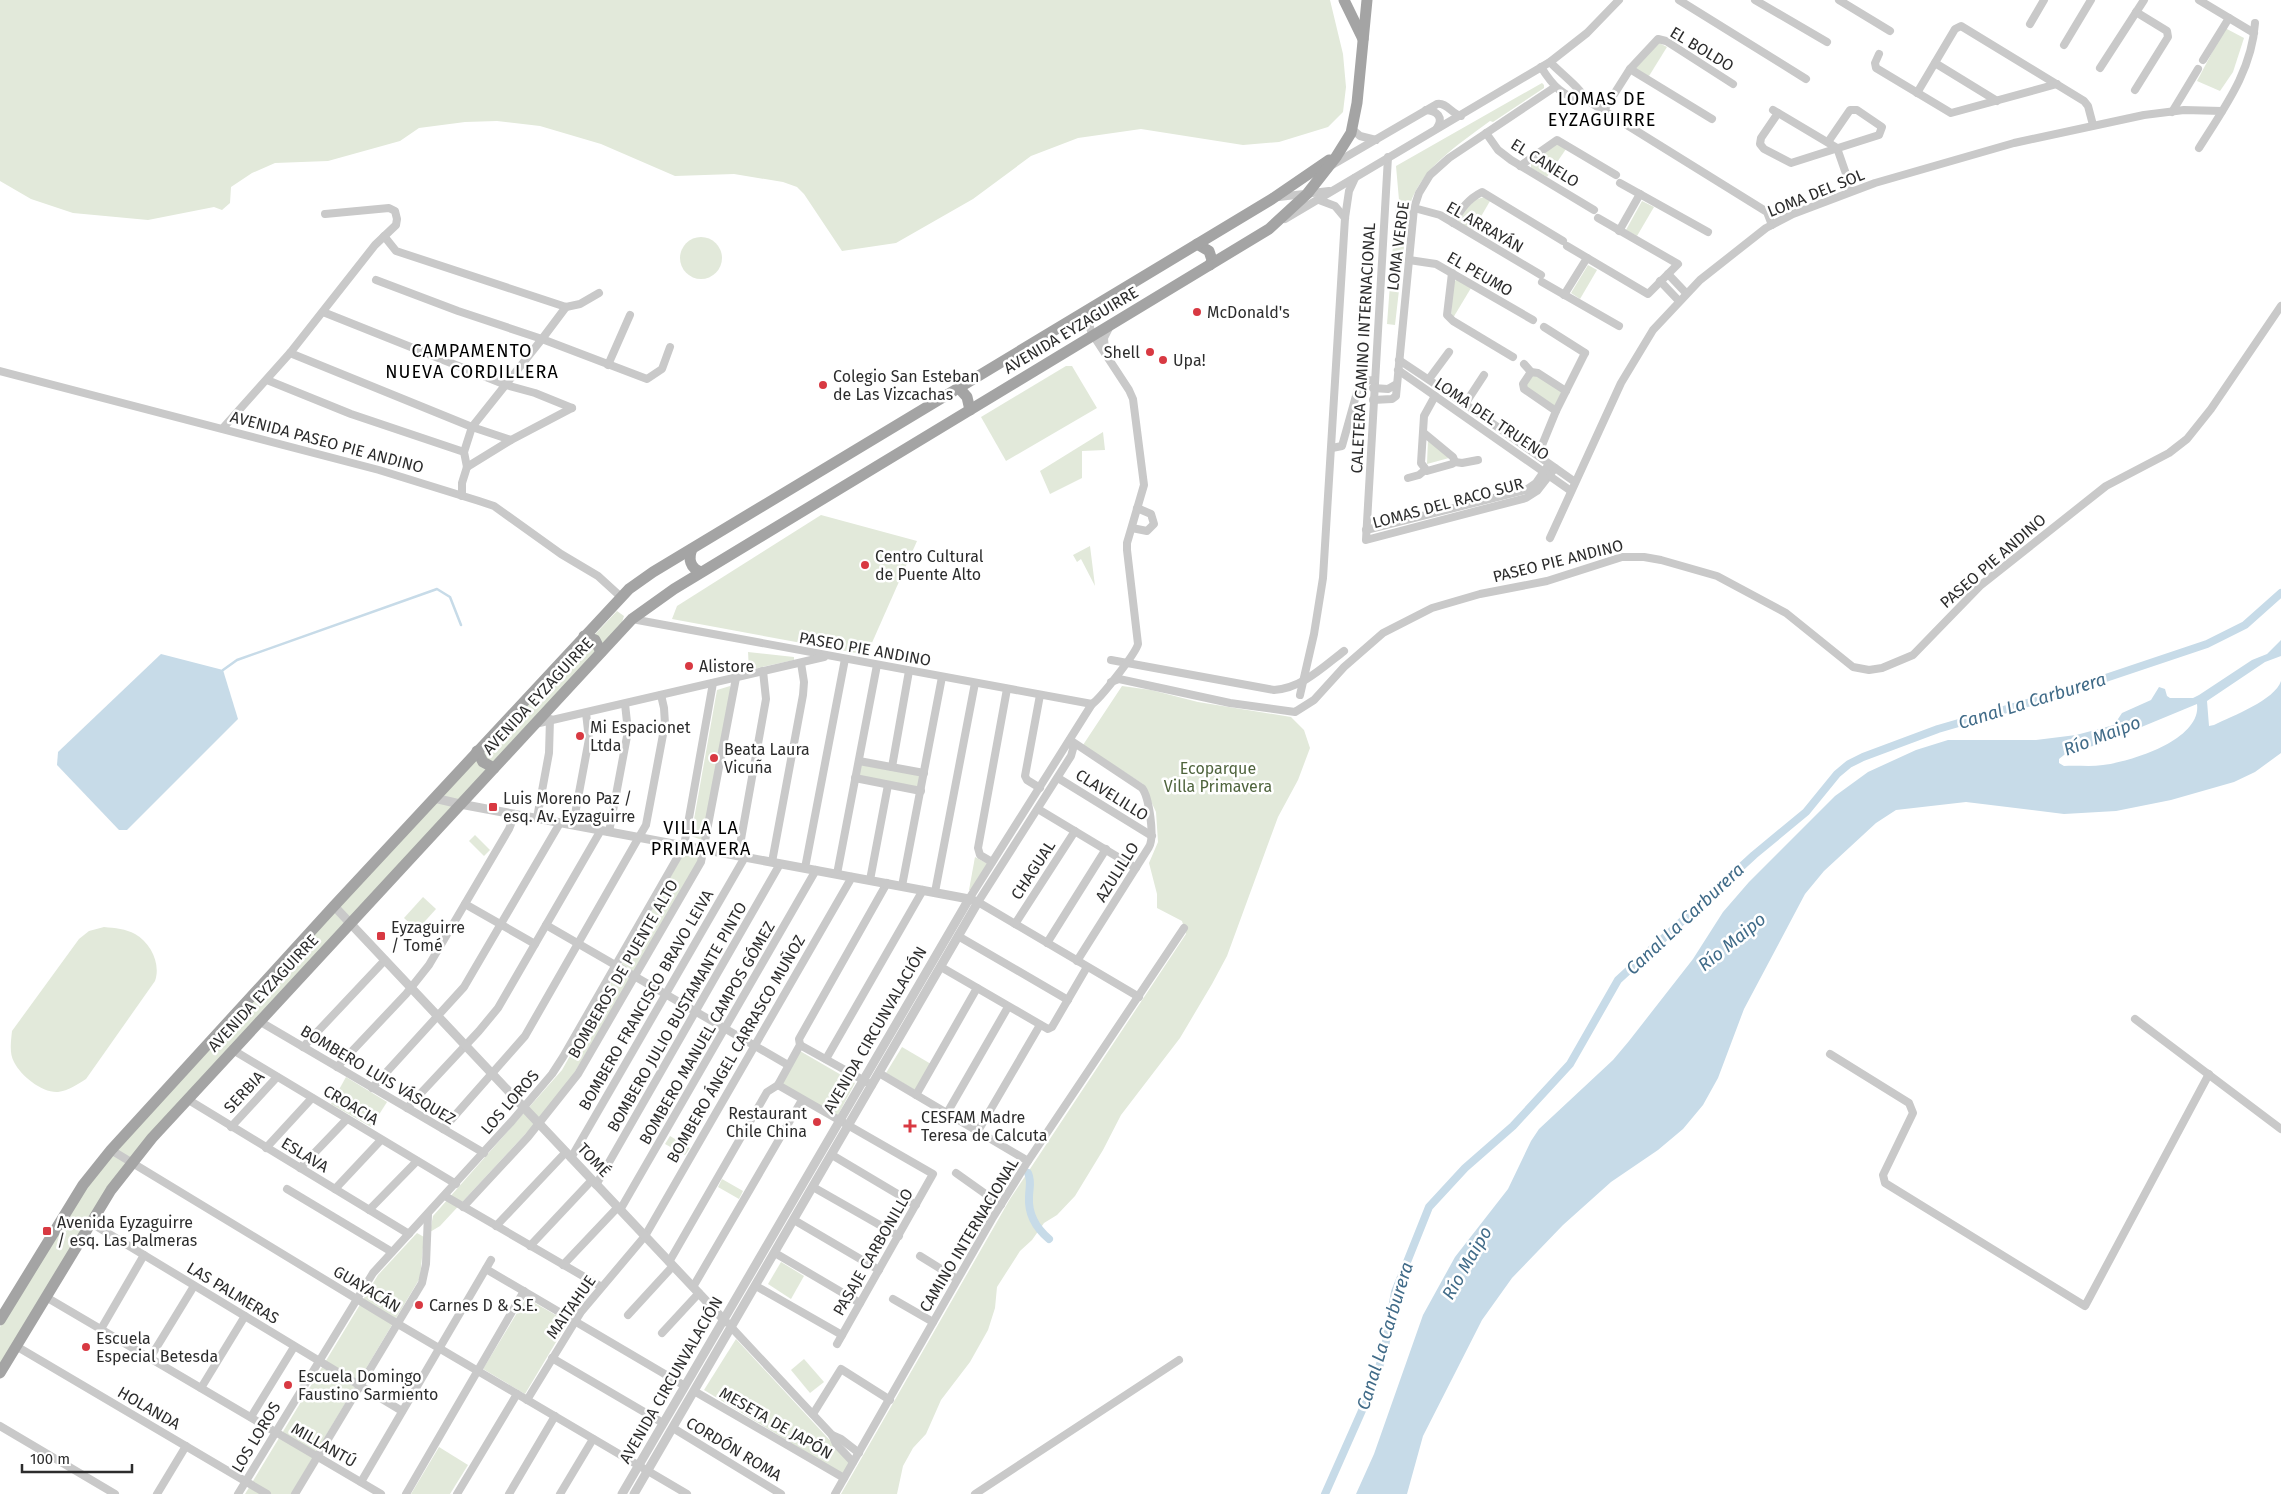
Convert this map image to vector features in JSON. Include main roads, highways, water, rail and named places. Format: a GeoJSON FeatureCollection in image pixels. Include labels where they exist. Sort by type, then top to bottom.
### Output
{"type":"FeatureCollection","features":[{"type":"Feature","properties":{"kind":"main road"},"geometry":{"type":"LineString","coordinates":[[1344,0],[1364,42]]}},
{"type":"Feature","properties":{"kind":"main road","name":"AVENIDA EYZAGUIRRE"},"geometry":{"type":"LineString","coordinates":[[0,1372],[131,1162],[350,922],[632,619],[656,600],[701,572],[1269,229],[1307,194],[1329,167],[1353,126],[1364,42],[1367,0]]}},
{"type":"Feature","properties":{"kind":"main road","name":"AVENIDA EYZAGUIRRE"},"geometry":{"type":"LineString","coordinates":[[0,1320],[83,1185],[111,1150],[620,597],[641,580],[1272,199],[1321,166],[1343,146]]}},
{"type":"Feature","properties":{"kind":"main road"},"geometry":{"type":"LineString","coordinates":[[1198,244],[1209,251],[1212,256],[1210,265]]}},
{"type":"Feature","properties":{"kind":"main road"},"geometry":{"type":"LineString","coordinates":[[959,388],[967,397],[970,410]]}},
{"type":"Feature","properties":{"kind":"main road"},"geometry":{"type":"LineString","coordinates":[[692,549],[691,564],[701,572]]}},
{"type":"Feature","properties":{"kind":"main road"},"geometry":{"type":"LineString","coordinates":[[584,636],[595,640],[601,652]]}},
{"type":"Feature","properties":{"kind":"main road"},"geometry":{"type":"LineString","coordinates":[[477,752],[483,762],[494,768]]}},
{"type":"Feature","properties":{"kind":"water","name":"Río Maipo"},"geometry":{"type":"Polygon","coordinates":[[[2281,640],[2281,656],[2265,662],[2207,701],[2209,726],[2262,701],[2271,695],[2281,681],[2281,753],[2255,772],[2234,782],[2171,800],[2116,811],[2064,814],[1966,802],[1896,810],[1876,823],[1824,871],[1805,894],[1744,1009],[1718,1078],[1703,1105],[1683,1129],[1658,1150],[1611,1182],[1563,1225],[1512,1278],[1482,1320],[1423,1436],[1407,1494],[1356,1494],[1374,1454],[1423,1315],[1455,1257],[1508,1189],[1531,1141],[1539,1129],[1613,1060],[1693,959],[1723,912],[1749,882],[1835,796],[1868,772],[1916,750],[1948,740],[2036,740],[2076,735],[2114,725],[2122,713],[2151,700],[2159,687],[2165,689],[2167,696],[2170,698],[2193,698],[2252,660],[2267,654],[2281,640]],[[2197,704],[2098,745],[2069,751],[2059,759],[2059,763],[2064,766],[2098,766],[2146,754],[2177,738],[2196,717],[2197,704]]]}},
{"type":"Feature","properties":{"kind":"water"},"geometry":{"type":"Polygon","coordinates":[[[161,654],[223,670],[238,719],[127,830],[119,830],[57,765],[58,752],[161,654]]]}},
{"type":"Feature","properties":{"kind":"waterway"},"geometry":{"type":"LineString","coordinates":[[223,670],[237,660],[437,589],[450,597],[461,625]]}},
{"type":"Feature","properties":{"kind":"waterway","name":"Canal La Carburera"},"geometry":{"type":"LineString","coordinates":[[1325,1494],[1372,1388],[1384,1352],[1395,1292],[1429,1207],[1465,1168],[1513,1126],[1570,1064],[1618,980],[1754,855],[1806,812],[1837,774],[1849,764],[1938,729],[2052,696],[2207,644],[2245,625],[2281,593]]}},
{"type":"Feature","properties":{"kind":"waterway"},"geometry":{"type":"LineString","coordinates":[[1028,1173],[1031,1215],[1040,1230],[1049,1239]]}},
{"type":"Feature","properties":{"kind":"place","name":"McDonald's"},"geometry":{"type":"Point","coordinates":[1197,312]}},
{"type":"Feature","properties":{"kind":"place","name":"Shell"},"geometry":{"type":"Point","coordinates":[1150,352]}},
{"type":"Feature","properties":{"kind":"place","name":"Upa!"},"geometry":{"type":"Point","coordinates":[1163,360]}},
{"type":"Feature","properties":{"kind":"place","name":"Colegio San Esteban de Las Vizcachas"},"geometry":{"type":"Point","coordinates":[823,385]}},
{"type":"Feature","properties":{"kind":"place","name":"Centro Cultural de Puente Alto"},"geometry":{"type":"Point","coordinates":[865,565]}},
{"type":"Feature","properties":{"kind":"place","name":"Alistore"},"geometry":{"type":"Point","coordinates":[689,666]}},
{"type":"Feature","properties":{"kind":"place","name":"Mi Espacionet Ltda"},"geometry":{"type":"Point","coordinates":[580,736]}},
{"type":"Feature","properties":{"kind":"place","name":"Beata Laura Vicuña"},"geometry":{"type":"Point","coordinates":[714,758]}},
{"type":"Feature","properties":{"kind":"place","name":"Luis Moreno Paz / esq. Av. Eyzaguirre"},"geometry":{"type":"Point","coordinates":[493,807]}},
{"type":"Feature","properties":{"kind":"place","name":"Eyzaguirre / Tomé"},"geometry":{"type":"Point","coordinates":[381,936]}},
{"type":"Feature","properties":{"kind":"place","name":"Restaurant Chile China"},"geometry":{"type":"Point","coordinates":[817,1122]}},
{"type":"Feature","properties":{"kind":"place","name":"CESFAM Madre Teresa de Calcuta"},"geometry":{"type":"Point","coordinates":[910,1126]}},
{"type":"Feature","properties":{"kind":"place","name":"Avenida Eyzaguirre / esq. Las Palmeras"},"geometry":{"type":"Point","coordinates":[47,1231]}},
{"type":"Feature","properties":{"kind":"place","name":"Carnes D & S.E."},"geometry":{"type":"Point","coordinates":[419,1305]}},
{"type":"Feature","properties":{"kind":"place","name":"Escuela Especial Betesda"},"geometry":{"type":"Point","coordinates":[86,1347]}},
{"type":"Feature","properties":{"kind":"place","name":"Escuela Domingo Faustino Sarmiento"},"geometry":{"type":"Point","coordinates":[288,1385]}},
{"type":"Feature","properties":{"kind":"district","name":"LOMAS DE EYZAGUIRRE"},"geometry":{"type":"Point","coordinates":[1602,109]}},
{"type":"Feature","properties":{"kind":"district","name":"CAMPAMENTO NUEVA CORDILLERA"},"geometry":{"type":"Point","coordinates":[472,361]}},
{"type":"Feature","properties":{"kind":"district","name":"VILLA LA PRIMAVERA"},"geometry":{"type":"Point","coordinates":[701,838]}},
{"type":"Feature","properties":{"kind":"park label","name":"Ecoparque Villa Primavera"},"geometry":{"type":"Point","coordinates":[1218,777]}}]}
